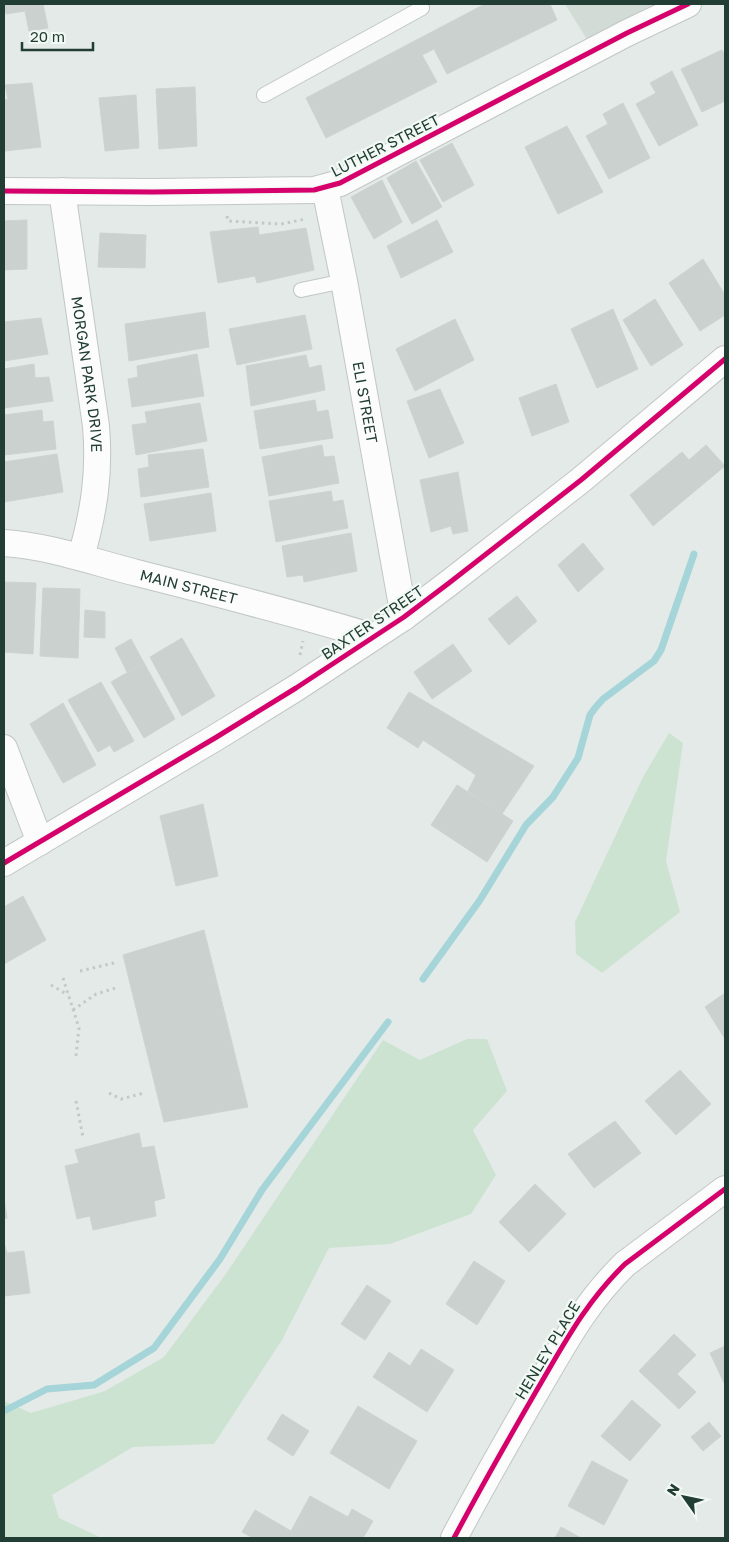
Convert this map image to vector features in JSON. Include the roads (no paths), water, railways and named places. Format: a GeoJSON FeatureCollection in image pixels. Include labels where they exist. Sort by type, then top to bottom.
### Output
{"type":"FeatureCollection","features":[{"type":"Feature","properties":{"kind":"street","name":"LUTHER STREET"},"geometry":{"type":"LineString","coordinates":[[4,191],[153,192],[314,190],[326,188],[340,183],[627,33],[688,4]]}},
{"type":"Feature","properties":{"kind":"street","name":"ELI STREET"},"geometry":{"type":"LineString","coordinates":[[326,188],[404,617]]}},
{"type":"Feature","properties":{"kind":"street","name":"MORGAN PARK DRIVE"},"geometry":{"type":"LineString","coordinates":[[62,191],[99,453],[98,482],[81,557]]}},
{"type":"Feature","properties":{"kind":"street","name":"BAXTER STREET"},"geometry":{"type":"LineString","coordinates":[[4,863],[296,688],[404,617],[573,486],[725,359]]}},
{"type":"Feature","properties":{"kind":"street","name":"MAIN STREET"},"geometry":{"type":"LineString","coordinates":[[4,543],[81,557],[318,620],[373,637]]}},
{"type":"Feature","properties":{"kind":"street"},"geometry":{"type":"LineString","coordinates":[[4,748],[40,842]]}},
{"type":"Feature","properties":{"kind":"street","name":"HENLEY PLACE"},"geometry":{"type":"LineString","coordinates":[[454,1538],[485,1479],[584,1310],[610,1278],[625,1264],[725,1189]]}},
{"type":"Feature","properties":{"kind":"lane"},"geometry":{"type":"LineString","coordinates":[[264,95],[422,8]]}},
{"type":"Feature","properties":{"kind":"lane"},"geometry":{"type":"LineString","coordinates":[[301,290],[344,281]]}},
{"type":"Feature","properties":{"kind":"waterway"},"geometry":{"type":"LineString","coordinates":[[423,979],[480,900],[526,825],[553,797],[578,758],[590,715],[595,708],[603,699],[654,661],[661,650],[694,554]]}},
{"type":"Feature","properties":{"kind":"waterway"},"geometry":{"type":"LineString","coordinates":[[4,1411],[47,1389],[94,1385],[154,1348],[220,1259],[262,1190],[388,1022]]}}]}
